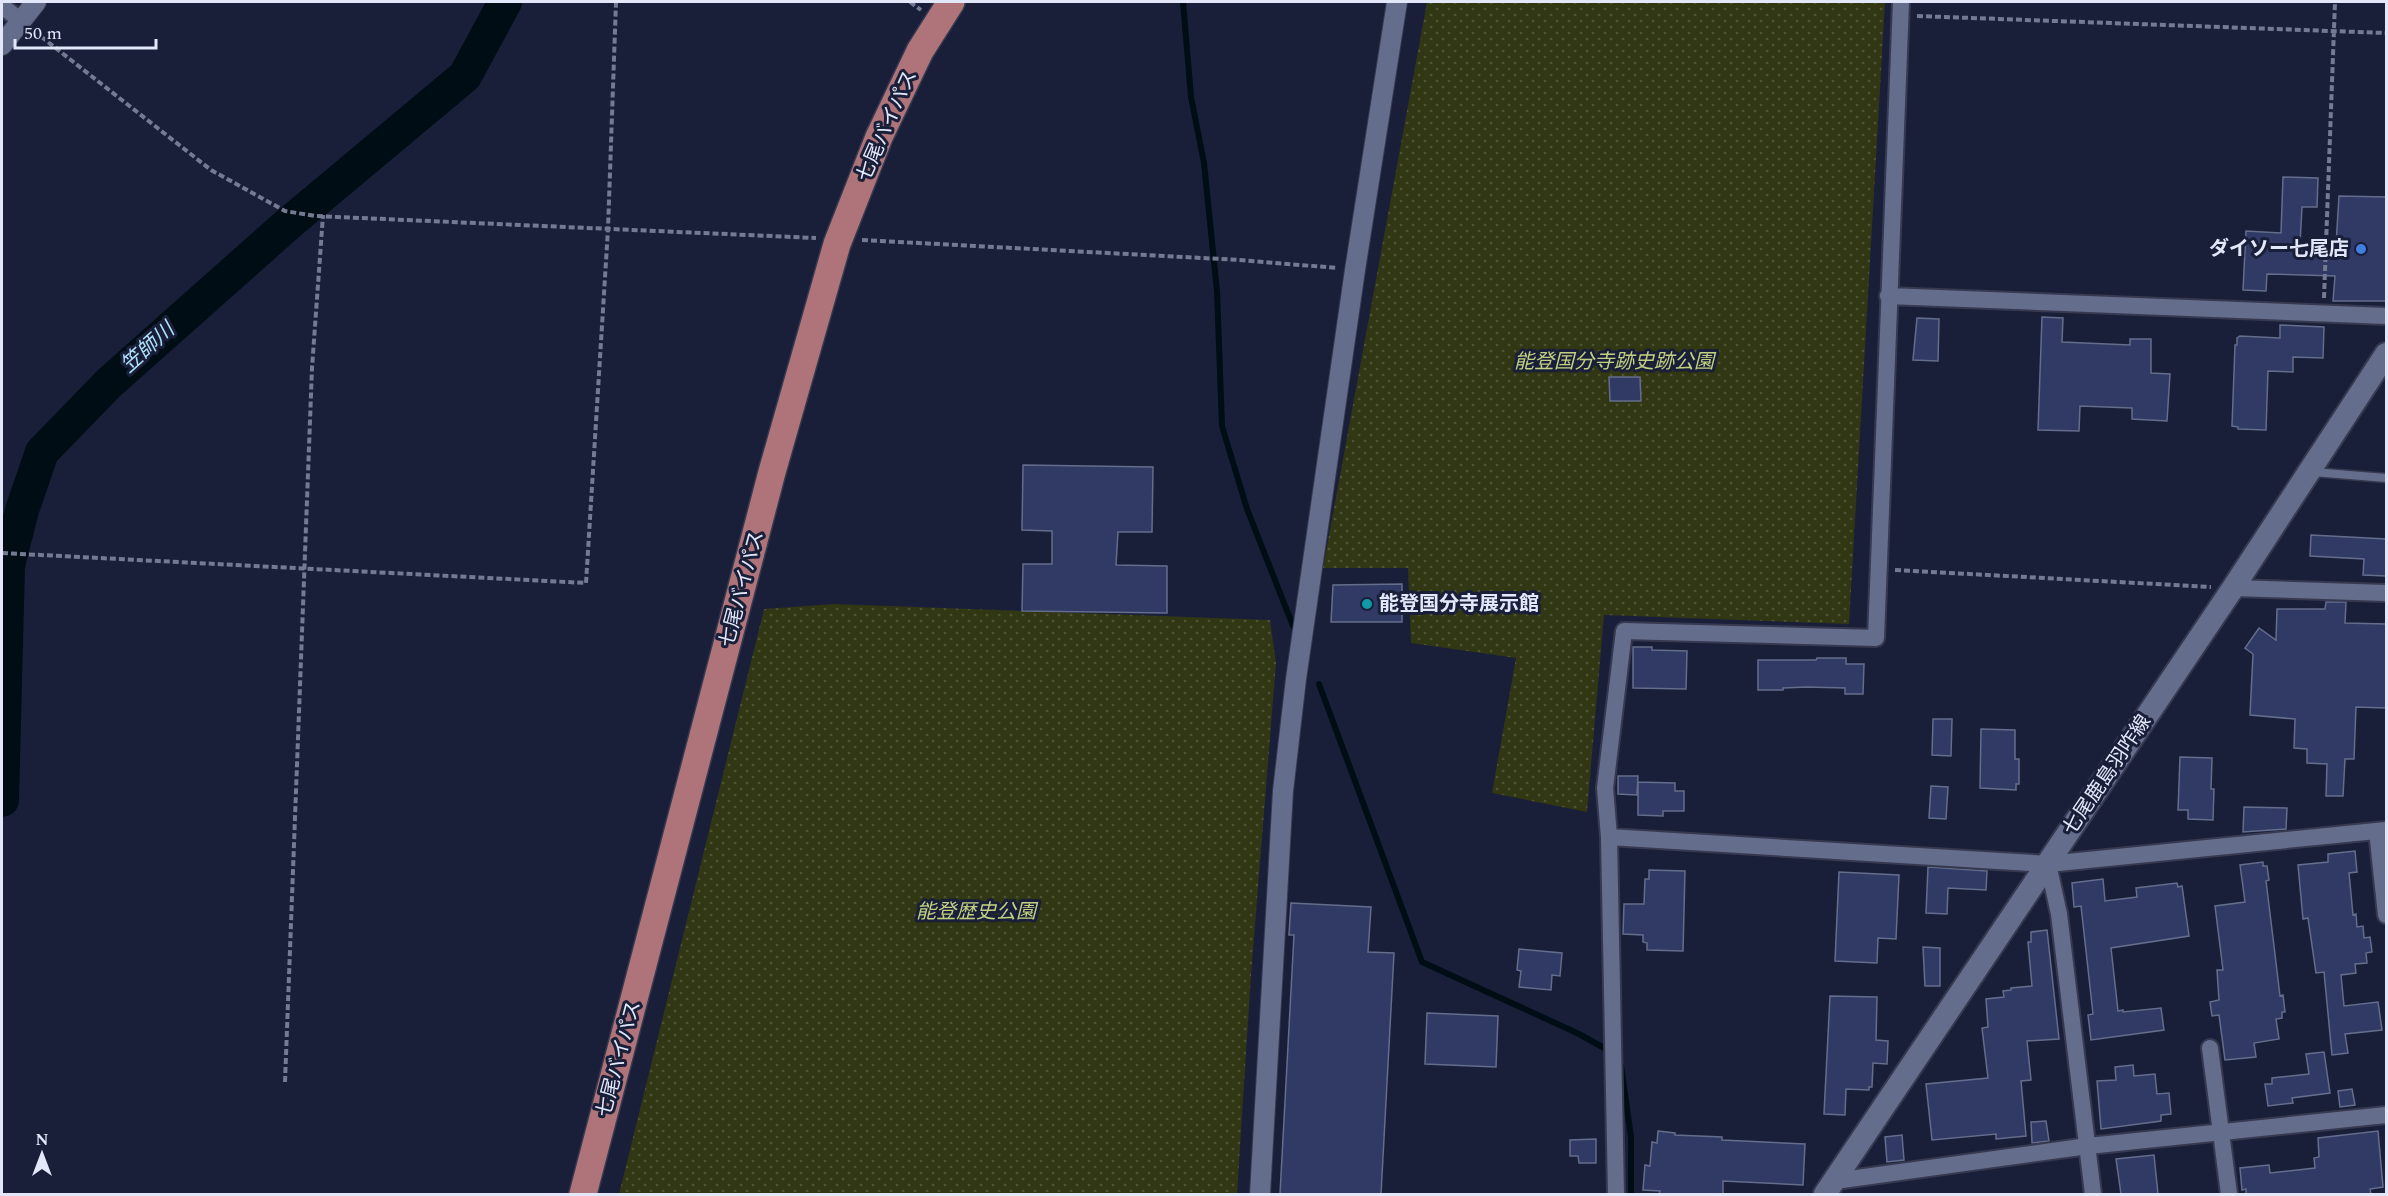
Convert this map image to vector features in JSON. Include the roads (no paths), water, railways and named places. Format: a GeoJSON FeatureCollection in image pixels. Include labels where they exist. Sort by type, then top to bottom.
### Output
{"type":"FeatureCollection","features":[{"type":"Feature","properties":{"kind":"highway","name":"七尾バイパス"},"geometry":{"type":"LineString","coordinates":[[583,1194],[772,472],[839,238],[879,137],[920,51],[951,2]]}},
{"type":"Feature","properties":{"kind":"main road","name":"七尾鹿島羽咋線"},"geometry":{"type":"LineString","coordinates":[[1830,1188],[2233,588],[2386,354]]}},
{"type":"Feature","properties":{"kind":"street"},"geometry":{"type":"LineString","coordinates":[[2,45],[36,2]]}},
{"type":"Feature","properties":{"kind":"street"},"geometry":{"type":"LineString","coordinates":[[1260,1194],[1283,790],[1296,679],[1355,270],[1397,2]]}},
{"type":"Feature","properties":{"kind":"street"},"geometry":{"type":"LineString","coordinates":[[2,6],[21,21]]}},
{"type":"Feature","properties":{"kind":"street"},"geometry":{"type":"LineString","coordinates":[[1616,1194],[1609,837],[1605,788],[1624,631],[1876,638],[1900,9]]}},
{"type":"Feature","properties":{"kind":"street"},"geometry":{"type":"LineString","coordinates":[[1888,296],[2386,316]]}},
{"type":"Feature","properties":{"kind":"street"},"geometry":{"type":"LineString","coordinates":[[2233,588],[2386,593]]}},
{"type":"Feature","properties":{"kind":"street"},"geometry":{"type":"LineString","coordinates":[[1609,837],[2048,864],[2382,830],[2386,915]]}},
{"type":"Feature","properties":{"kind":"street"},"geometry":{"type":"LineString","coordinates":[[2048,864],[2059,914],[2093,1194]]}},
{"type":"Feature","properties":{"kind":"street"},"geometry":{"type":"LineString","coordinates":[[2210,1048],[2229,1194]]}},
{"type":"Feature","properties":{"kind":"street"},"geometry":{"type":"LineString","coordinates":[[1830,1188],[2088,1146],[2386,1115]]}},
{"type":"Feature","properties":{"kind":"lane"},"geometry":{"type":"LineString","coordinates":[[2310,471],[2386,478]]}},
{"type":"Feature","properties":{"kind":"waterway","name":"笠師川"},"geometry":{"type":"LineString","coordinates":[[2,800],[8,565],[22,510],[42,452],[109,383],[288,224],[465,76],[505,2]]}},
{"type":"Feature","properties":{"kind":"waterway"},"geometry":{"type":"LineString","coordinates":[[1183,2],[1191,97],[1204,163],[1217,291],[1222,426],[1247,509],[1293,626]]}},
{"type":"Feature","properties":{"kind":"waterway"},"geometry":{"type":"LineString","coordinates":[[1319,684],[1422,962],[1577,1033],[1606,1049]]}},
{"type":"Feature","properties":{"kind":"waterway"},"geometry":{"type":"LineString","coordinates":[[1621,1066],[1631,1137],[1631,1194]]}},
{"type":"Feature","properties":{"kind":"place","name":"ダイソー七尾店"},"geometry":{"type":"Point","coordinates":[2361,249]}},
{"type":"Feature","properties":{"kind":"place","name":"能登国分寺展示館"},"geometry":{"type":"Point","coordinates":[1367,604]}},
{"type":"Feature","properties":{"kind":"park label","name":"能登国分寺跡史跡公園"},"geometry":{"type":"Point","coordinates":[1614,362]}},
{"type":"Feature","properties":{"kind":"park label","name":"能登歴史公園"},"geometry":{"type":"Point","coordinates":[976,912]}}]}
